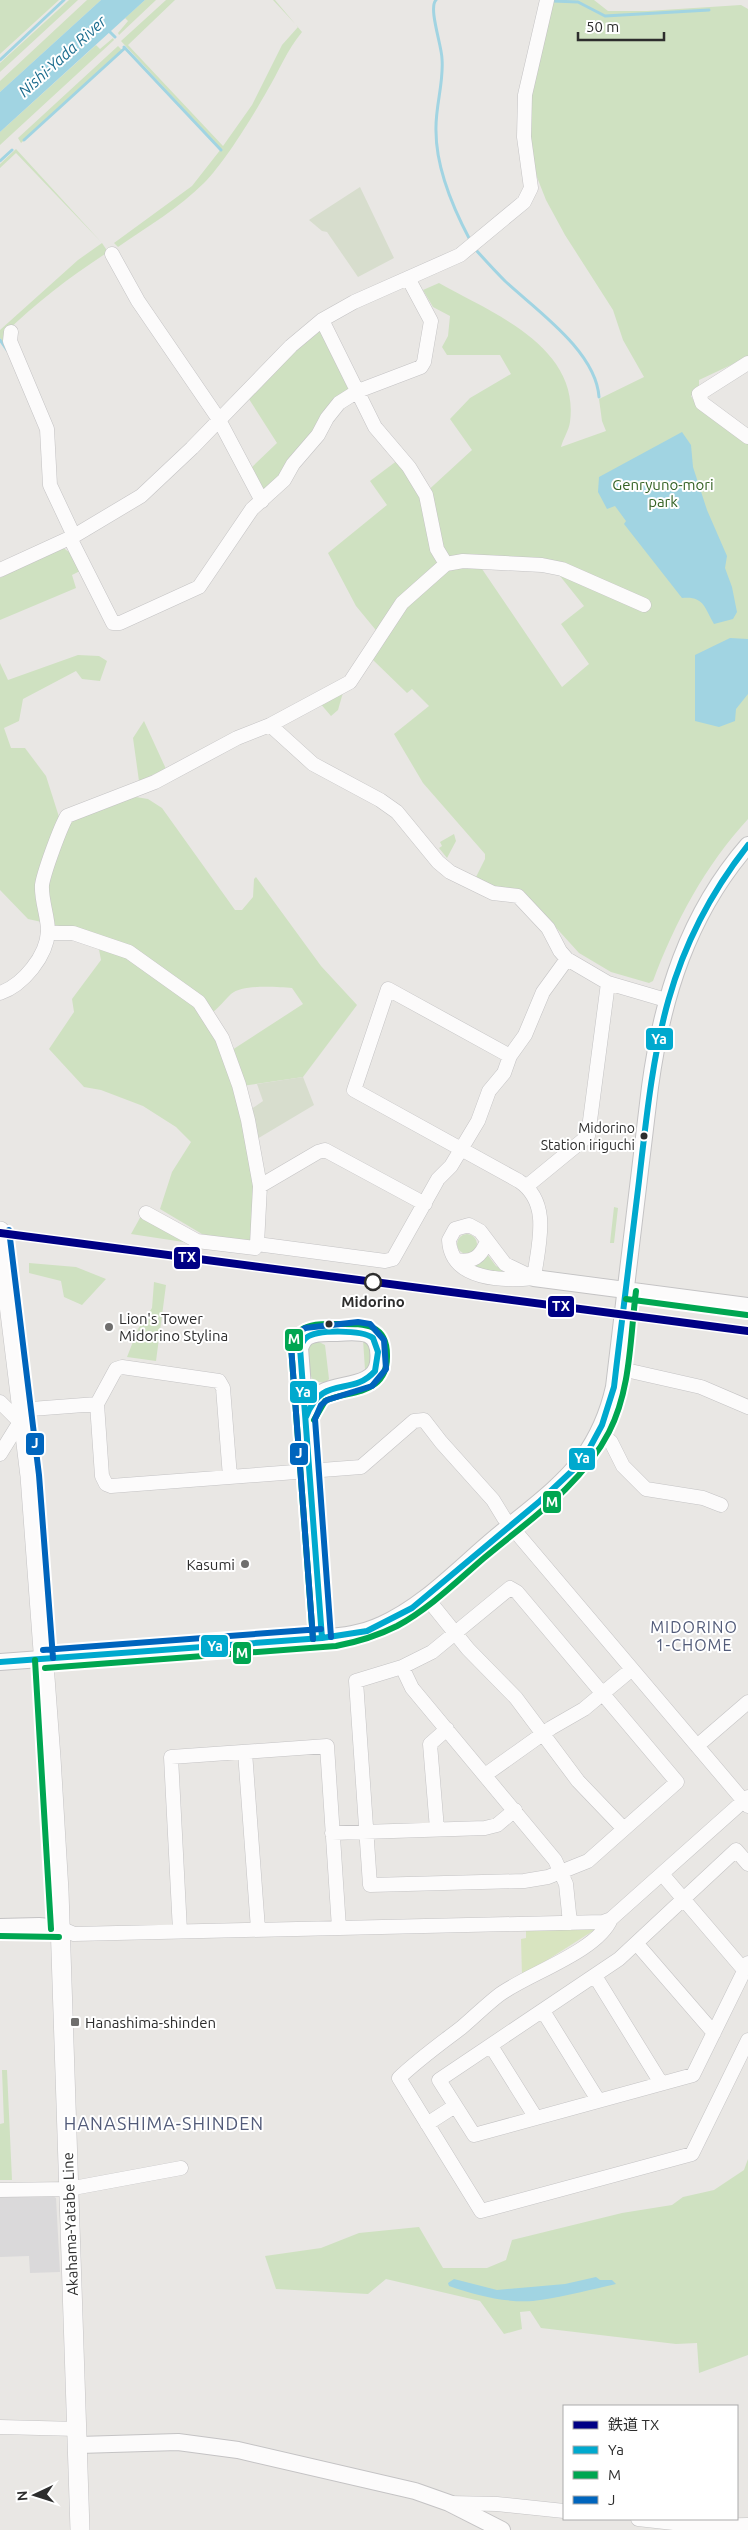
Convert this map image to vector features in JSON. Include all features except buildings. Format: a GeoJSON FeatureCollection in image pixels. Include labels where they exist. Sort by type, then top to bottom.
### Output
{"type":"FeatureCollection","features":[{"type":"Feature","properties":{"kind":"main road","name":"Akahama-Yatabe Line"},"geometry":{"type":"LineString","coordinates":[[0,1231],[4,1304],[31,1486],[44,1659],[60,1928],[68,2189],[79,2437],[80,2530]]}},
{"type":"Feature","properties":{"kind":"street"},"geometry":{"type":"LineString","coordinates":[[0,570],[72,537],[141,496],[192,448],[218,418],[291,346],[322,320],[354,302],[460,255],[524,202],[529,195],[531,180],[523,114],[525,95],[547,0]]}},
{"type":"Feature","properties":{"kind":"street"},"geometry":{"type":"LineString","coordinates":[[112,254],[138,301],[218,418],[262,501]]}},
{"type":"Feature","properties":{"kind":"street"},"geometry":{"type":"LineString","coordinates":[[11,332],[10,341],[47,429],[50,485],[110,620],[120,623],[199,587],[242,523],[284,480],[293,464],[318,434],[327,418],[339,403],[358,391],[421,367],[424,362],[431,321],[408,278]]}},
{"type":"Feature","properties":{"kind":"street"},"geometry":{"type":"LineString","coordinates":[[322,320],[375,427],[409,467],[426,495],[437,549],[446,564]]}},
{"type":"Feature","properties":{"kind":"street"},"geometry":{"type":"LineString","coordinates":[[744,429],[702,403],[699,394],[748,363]]}},
{"type":"Feature","properties":{"kind":"street"},"geometry":{"type":"LineString","coordinates":[[0,993],[17,983],[37,961],[48,933],[42,884],[67,816],[131,793],[184,768],[237,738],[270,725],[350,682],[402,603],[446,564],[463,561],[542,565],[562,569],[644,605]]}},
{"type":"Feature","properties":{"kind":"street"},"geometry":{"type":"LineString","coordinates":[[270,725],[313,764],[380,800],[397,812],[438,862],[450,872],[493,893],[518,896],[548,928],[560,951],[567,959],[608,983],[666,1000]]}},
{"type":"Feature","properties":{"kind":"street"},"geometry":{"type":"LineString","coordinates":[[0,1662],[322,1638],[352,1634],[380,1626],[426,1597],[564,1479],[582,1459],[599,1432],[609,1409],[617,1368],[656,1044],[666,1000],[680,958],[697,921],[723,876],[748,845]]}},
{"type":"Feature","properties":{"kind":"street"},"geometry":{"type":"LineString","coordinates":[[48,933],[73,933],[129,952],[199,1002],[222,1038],[239,1085],[257,1159],[260,1186],[257,1244],[252,1250],[197,1241],[146,1213]]}},
{"type":"Feature","properties":{"kind":"street"},"geometry":{"type":"LineString","coordinates":[[257,1244],[390,1260],[396,1256],[438,1179],[451,1166],[462,1150],[478,1121],[490,1091],[504,1073],[510,1056],[525,1035],[543,992],[567,959]]}},
{"type":"Feature","properties":{"kind":"street"},"geometry":{"type":"LineString","coordinates":[[527,1186],[588,1136],[608,983]]}},
{"type":"Feature","properties":{"kind":"street"},"geometry":{"type":"LineString","coordinates":[[510,1056],[388,990],[354,1090],[527,1186],[537,1200],[540,1214],[534,1278]]}},
{"type":"Feature","properties":{"kind":"street"},"geometry":{"type":"LineString","coordinates":[[260,1186],[318,1152],[326,1150],[425,1204]]}},
{"type":"Feature","properties":{"kind":"street"},"geometry":{"type":"LineString","coordinates":[[534,1278],[505,1264],[475,1227],[462,1226],[455,1229],[449,1240],[451,1252],[456,1260],[466,1270],[476,1275],[514,1280],[534,1278],[748,1306]]}},
{"type":"Feature","properties":{"kind":"street"},"geometry":{"type":"LineString","coordinates":[[456,1260],[466,1262],[474,1259],[481,1254],[487,1241]]}},
{"type":"Feature","properties":{"kind":"street"},"geometry":{"type":"LineString","coordinates":[[306,1417],[314,1399],[322,1392],[371,1376],[378,1365],[378,1351],[376,1343],[368,1333],[359,1331],[308,1336],[302,1341],[300,1348],[322,1638]]}},
{"type":"Feature","properties":{"kind":"street"},"geometry":{"type":"LineString","coordinates":[[0,1927],[39,1926],[60,1928],[74,1934],[180,1930],[603,1922],[611,1919],[746,1801],[510,1525],[492,1500],[441,1442],[427,1422],[420,1419],[414,1421],[361,1467],[310,1471],[111,1486],[106,1484],[102,1476],[97,1404],[116,1370],[122,1367],[219,1380],[224,1388],[230,1477]]}},
{"type":"Feature","properties":{"kind":"street"},"geometry":{"type":"LineString","coordinates":[[617,1368],[701,1387],[748,1407]]}},
{"type":"Feature","properties":{"kind":"street"},"geometry":{"type":"LineString","coordinates":[[303,1377],[315,1389],[322,1392]]}},
{"type":"Feature","properties":{"kind":"street"},"geometry":{"type":"LineString","coordinates":[[0,1402],[22,1419]]}},
{"type":"Feature","properties":{"kind":"street"},"geometry":{"type":"LineString","coordinates":[[0,1454],[22,1419],[31,1409],[97,1404]]}},
{"type":"Feature","properties":{"kind":"street"},"geometry":{"type":"LineString","coordinates":[[599,1432],[611,1442],[623,1466],[646,1489],[703,1498],[721,1505]]}},
{"type":"Feature","properties":{"kind":"street"},"geometry":{"type":"LineString","coordinates":[[510,1588],[513,1589],[677,1782],[588,1861],[563,1872],[524,1881],[370,1885],[356,1681],[402,1667],[432,1652],[510,1588]]}},
{"type":"Feature","properties":{"kind":"street"},"geometry":{"type":"LineString","coordinates":[[426,1597],[455,1634],[516,1698],[578,1781],[623,1828]]}},
{"type":"Feature","properties":{"kind":"street"},"geometry":{"type":"LineString","coordinates":[[402,1667],[412,1688],[547,1848],[563,1872],[569,1900],[570,1923]]}},
{"type":"Feature","properties":{"kind":"street"},"geometry":{"type":"LineString","coordinates":[[485,1775],[584,1709],[632,1669]]}},
{"type":"Feature","properties":{"kind":"street"},"geometry":{"type":"LineString","coordinates":[[697,1746],[748,1702]]}},
{"type":"Feature","properties":{"kind":"street"},"geometry":{"type":"LineString","coordinates":[[437,1829],[430,1744],[447,1730]]}},
{"type":"Feature","properties":{"kind":"street"},"geometry":{"type":"LineString","coordinates":[[180,1930],[171,1757],[326,1746],[339,1928]]}},
{"type":"Feature","properties":{"kind":"street"},"geometry":{"type":"LineString","coordinates":[[245,1752],[258,1929]]}},
{"type":"Feature","properties":{"kind":"street"},"geometry":{"type":"LineString","coordinates":[[332,1833],[492,1827],[515,1810]]}},
{"type":"Feature","properties":{"kind":"street"},"geometry":{"type":"LineString","coordinates":[[662,1874],[683,1900],[746,1967],[692,2075],[474,2135],[439,2080],[595,1976],[637,1944],[683,1900],[736,1850],[748,1864]]}},
{"type":"Feature","properties":{"kind":"street"},"geometry":{"type":"LineString","coordinates":[[611,1919],[606,1929],[569,1957],[500,1994],[461,2028],[421,2056],[399,2078],[481,2211],[692,2154],[748,2040]]}},
{"type":"Feature","properties":{"kind":"street"},"geometry":{"type":"LineString","coordinates":[[637,1944],[714,2033]]}},
{"type":"Feature","properties":{"kind":"street"},"geometry":{"type":"LineString","coordinates":[[595,1976],[661,2083]]}},
{"type":"Feature","properties":{"kind":"street"},"geometry":{"type":"LineString","coordinates":[[543,2011],[598,2100]]}},
{"type":"Feature","properties":{"kind":"street"},"geometry":{"type":"LineString","coordinates":[[491,2046],[536,2118]]}},
{"type":"Feature","properties":{"kind":"street"},"geometry":{"type":"LineString","coordinates":[[427,2124],[455,2106]]}},
{"type":"Feature","properties":{"kind":"street"},"geometry":{"type":"LineString","coordinates":[[0,2190],[68,2189],[181,2168]]}},
{"type":"Feature","properties":{"kind":"street"},"geometry":{"type":"LineString","coordinates":[[0,2427],[79,2437],[206,2444],[415,2491],[449,2503],[502,2530]]}},
{"type":"Feature","properties":{"kind":"street"},"geometry":{"type":"LineString","coordinates":[[449,2503],[497,2504],[563,2510]]}},
{"type":"Feature","properties":{"kind":"street"},"geometry":{"type":"LineString","coordinates":[[647,2520],[700,2526],[748,2525]]}},
{"type":"Feature","properties":{"kind":"shaded area"},"geometry":{"type":"Polygon","coordinates":[[[53,2196],[56,2198],[60,2272],[30,2273],[29,2256],[0,2257],[0,2197],[53,2196]]]}},
{"type":"Feature","properties":{"kind":"green space"},"geometry":{"type":"Polygon","coordinates":[[[0,0],[59,0],[0,54],[0,0]]]}},
{"type":"Feature","properties":{"kind":"green space"},"geometry":{"type":"Polygon","coordinates":[[[69,0],[78,0],[0,72],[0,63],[69,0]]]}},
{"type":"Feature","properties":{"kind":"green space"},"geometry":{"type":"Polygon","coordinates":[[[87,0],[101,0],[0,92],[0,81],[87,0]]]}},
{"type":"Feature","properties":{"kind":"green space"},"geometry":{"type":"Polygon","coordinates":[[[145,0],[156,0],[119,35],[118,33],[128,21],[125,18],[145,0]]]}},
{"type":"Feature","properties":{"kind":"green space"},"geometry":{"type":"Polygon","coordinates":[[[166,0],[175,0],[128,45],[223,146],[252,105],[282,45],[298,27],[302,32],[287,53],[246,126],[212,174],[184,201],[118,247],[114,243],[192,186],[221,149],[121,41],[166,0]]]}},
{"type":"Feature","properties":{"kind":"green space"},"geometry":{"type":"Polygon","coordinates":[[[273,0],[275,0],[296,24],[273,0]]]}},
{"type":"Feature","properties":{"kind":"green space","name":"Genryuno-mori park"},"geometry":{"type":"Polygon","coordinates":[[[551,0],[594,0],[608,11],[647,11],[741,5],[748,9],[748,357],[699,380],[699,386],[691,396],[698,408],[748,444],[748,819],[732,837],[705,875],[681,916],[653,981],[649,983],[611,972],[579,953],[522,890],[493,887],[475,879],[485,859],[485,854],[423,783],[394,734],[429,706],[412,689],[407,693],[372,659],[384,640],[356,606],[328,553],[387,505],[370,481],[398,460],[423,495],[472,450],[450,419],[470,398],[511,374],[500,355],[447,355],[442,347],[448,336],[450,316],[433,307],[423,290],[439,283],[506,320],[528,335],[547,353],[561,372],[569,395],[570,422],[561,447],[606,431],[602,421],[599,399],[644,377],[623,340],[613,310],[565,235],[546,200],[533,167],[528,111],[551,0]],[[480,566],[562,687],[589,664],[561,624],[584,606],[556,571],[480,566]]]}},
{"type":"Feature","properties":{"kind":"green space"},"geometry":{"type":"Polygon","coordinates":[[[113,38],[114,40],[0,145],[0,132],[96,45],[100,49],[113,38]]]}},
{"type":"Feature","properties":{"kind":"green space"},"geometry":{"type":"Polygon","coordinates":[[[118,46],[123,51],[21,143],[18,138],[118,46]]]}},
{"type":"Feature","properties":{"kind":"green space"},"geometry":{"type":"Polygon","coordinates":[[[16,149],[102,243],[16,153],[0,168],[0,164],[16,149]]]}},
{"type":"Feature","properties":{"kind":"green space"},"geometry":{"type":"Polygon","coordinates":[[[360,187],[394,258],[358,277],[327,232],[322,231],[309,220],[360,187]]]}},
{"type":"Feature","properties":{"kind":"green space"},"geometry":{"type":"Polygon","coordinates":[[[102,243],[108,252],[81,270],[29,311],[5,333],[5,345],[0,338],[0,330],[78,260],[102,243]]]}},
{"type":"Feature","properties":{"kind":"green space"},"geometry":{"type":"Polygon","coordinates":[[[322,329],[349,389],[268,492],[263,490],[251,468],[277,443],[247,396],[292,353],[322,329]]]}},
{"type":"Feature","properties":{"kind":"green space"},"geometry":{"type":"Polygon","coordinates":[[[62,547],[69,552],[80,571],[72,575],[76,588],[0,620],[0,578],[62,547]]]}},
{"type":"Feature","properties":{"kind":"green space"},"geometry":{"type":"Polygon","coordinates":[[[78,655],[99,656],[107,661],[100,681],[82,679],[76,671],[23,699],[19,721],[4,728],[11,748],[25,748],[46,776],[60,820],[136,797],[148,799],[162,808],[235,910],[242,910],[253,897],[254,879],[256,877],[321,966],[357,1005],[303,1077],[242,1086],[229,1052],[303,1004],[292,988],[252,987],[231,994],[216,1010],[205,1018],[232,1072],[256,1188],[253,1238],[245,1244],[202,1234],[160,1209],[172,1172],[191,1142],[176,1127],[143,1106],[101,1090],[84,1087],[49,1049],[74,1012],[72,999],[101,960],[96,934],[28,919],[0,890],[0,663],[8,680],[78,655]]]}},
{"type":"Feature","properties":{"kind":"green space"},"geometry":{"type":"Polygon","coordinates":[[[344,689],[338,710],[331,716],[319,702],[344,689]]]}},
{"type":"Feature","properties":{"kind":"green space"},"geometry":{"type":"Polygon","coordinates":[[[144,721],[166,769],[139,781],[133,738],[144,721]]]}},
{"type":"Feature","properties":{"kind":"green space"},"geometry":{"type":"Polygon","coordinates":[[[454,834],[456,841],[447,858],[439,848],[442,846],[440,842],[454,834]]]}},
{"type":"Feature","properties":{"kind":"green space"},"geometry":{"type":"Polygon","coordinates":[[[303,1077],[314,1105],[257,1139],[250,1110],[263,1101],[257,1084],[303,1077]]]}},
{"type":"Feature","properties":{"kind":"green space"},"geometry":{"type":"Polygon","coordinates":[[[614,1207],[618,1208],[614,1243],[610,1243],[614,1207]]]}},
{"type":"Feature","properties":{"kind":"green space"},"geometry":{"type":"Polygon","coordinates":[[[141,1216],[190,1243],[131,1234],[141,1216]]]}},
{"type":"Feature","properties":{"kind":"green space"},"geometry":{"type":"Polygon","coordinates":[[[463,1234],[471,1234],[477,1240],[477,1248],[471,1254],[463,1254],[457,1248],[457,1240],[463,1234]]]}},
{"type":"Feature","properties":{"kind":"green space"},"geometry":{"type":"Polygon","coordinates":[[[487,1254],[496,1266],[516,1277],[471,1266],[487,1254]]]}},
{"type":"Feature","properties":{"kind":"green space"},"geometry":{"type":"Polygon","coordinates":[[[29,1263],[76,1267],[106,1279],[82,1305],[64,1297],[61,1281],[29,1273],[29,1263]]]}},
{"type":"Feature","properties":{"kind":"green space"},"geometry":{"type":"Polygon","coordinates":[[[154,1282],[166,1285],[156,1361],[127,1357],[138,1329],[152,1308],[154,1282]]]}},
{"type":"Feature","properties":{"kind":"green space"},"geometry":{"type":"Polygon","coordinates":[[[363,1339],[367,1340],[373,1353],[368,1371],[365,1370],[363,1339]]]}},
{"type":"Feature","properties":{"kind":"green space"},"geometry":{"type":"Polygon","coordinates":[[[317,1341],[325,1345],[329,1379],[326,1383],[314,1381],[309,1369],[310,1345],[317,1341]]]}},
{"type":"Feature","properties":{"kind":"green space"},"geometry":{"type":"Polygon","coordinates":[[[596,1929],[522,1976],[521,1939],[526,1938],[526,1930],[596,1929]]]}},
{"type":"Feature","properties":{"kind":"green space"},"geometry":{"type":"Polygon","coordinates":[[[2,2070],[7,2070],[12,2180],[0,2180],[0,2124],[4,2123],[2,2070]]]}},
{"type":"Feature","properties":{"kind":"green space"},"geometry":{"type":"Polygon","coordinates":[[[748,2159],[748,2355],[699,2373],[697,2343],[676,2344],[541,2328],[530,2311],[520,2312],[522,2329],[504,2334],[480,2301],[386,2279],[368,2294],[276,2289],[265,2256],[321,2248],[359,2233],[419,2227],[443,2268],[487,2268],[506,2260],[512,2240],[622,2213],[672,2205],[683,2197],[714,2190],[744,2170],[748,2159]]]}},
{"type":"Feature","properties":{"kind":"water","name":"Nishi-Yada River"},"geometry":{"type":"Polygon","coordinates":[[[101,0],[145,0],[0,132],[0,92],[101,0]]]}},
{"type":"Feature","properties":{"kind":"water"},"geometry":{"type":"Polygon","coordinates":[[[682,432],[691,445],[693,467],[707,510],[727,556],[725,568],[732,587],[737,612],[733,619],[714,624],[703,604],[695,599],[682,598],[624,524],[626,521],[615,506],[607,509],[598,492],[599,477],[682,432]]]}},
{"type":"Feature","properties":{"kind":"water"},"geometry":{"type":"Polygon","coordinates":[[[730,638],[748,639],[748,694],[736,709],[735,721],[719,727],[695,721],[695,655],[730,638]]]}},
{"type":"Feature","properties":{"kind":"water"},"geometry":{"type":"Polygon","coordinates":[[[596,2277],[600,2280],[612,2280],[616,2284],[533,2301],[490,2298],[449,2286],[448,2283],[454,2279],[497,2290],[565,2284],[596,2277]]]}},
{"type":"Feature","properties":{"kind":"waterway"},"geometry":{"type":"LineString","coordinates":[[0,60],[64,0]]}},
{"type":"Feature","properties":{"kind":"waterway"},"geometry":{"type":"LineString","coordinates":[[436,0],[434,11],[442,68],[436,122],[437,145],[442,173],[470,240]]}},
{"type":"Feature","properties":{"kind":"waterway"},"geometry":{"type":"LineString","coordinates":[[553,1],[578,2],[605,16],[709,10]]}},
{"type":"Feature","properties":{"kind":"waterway","name":"Nishi-Yada River"},"geometry":{"type":"LineString","coordinates":[[108,30],[115,37]]}},
{"type":"Feature","properties":{"kind":"waterway"},"geometry":{"type":"LineString","coordinates":[[124,47],[221,150]]}},
{"type":"Feature","properties":{"kind":"waterway"},"geometry":{"type":"LineString","coordinates":[[24,140],[125,48]]}},
{"type":"Feature","properties":{"kind":"waterway"},"geometry":{"type":"LineString","coordinates":[[0,161],[12,150]]}},
{"type":"Feature","properties":{"kind":"waterway"},"geometry":{"type":"LineString","coordinates":[[476,250],[505,281],[548,318],[576,348],[595,380],[599,397]]}},
{"type":"Feature","properties":{"kind":"waterway"},"geometry":{"type":"LineString","coordinates":[[0,340],[7,350]]}},
{"type":"Feature","properties":{"kind":"rail line","name":"TX"},"geometry":{"type":"LineString","coordinates":[[0,1233],[748,1331]]}},
{"type":"Feature","properties":{"kind":"transit line","name":"Ya"},"geometry":{"type":"LineString","coordinates":[[0,1662],[322,1638],[367,1631],[412,1608],[540,1501],[573,1470],[588,1451],[602,1425],[614,1387],[650,1088],[667,1004],[680,964],[697,925],[720,885],[748,845]]}},
{"type":"Feature","properties":{"kind":"transit line","name":"J"},"geometry":{"type":"LineString","coordinates":[[9,1230],[39,1475],[53,1658]]}},
{"type":"Feature","properties":{"kind":"transit line","name":"M"},"geometry":{"type":"LineString","coordinates":[[45,1668],[336,1646],[374,1636],[409,1619],[442,1594],[553,1501],[584,1469],[598,1451],[609,1432],[622,1398],[629,1363],[636,1291]]}},
{"type":"Feature","properties":{"kind":"transit line","name":"M"},"geometry":{"type":"LineString","coordinates":[[626,1299],[747,1315]]}},
{"type":"Feature","properties":{"kind":"transit line","name":"J"},"geometry":{"type":"LineString","coordinates":[[313,1639],[291,1346],[295,1336],[305,1328],[358,1322],[370,1324],[384,1340],[386,1369],[372,1386],[327,1400],[321,1405],[315,1419],[331,1637]]}},
{"type":"Feature","properties":{"kind":"transit line","name":"M"},"geometry":{"type":"LineString","coordinates":[[313,1639],[291,1346],[299,1332],[313,1325],[354,1324],[371,1327],[378,1331],[386,1345],[387,1357],[386,1368],[381,1378],[369,1388],[325,1401],[314,1420]]}},
{"type":"Feature","properties":{"kind":"transit line","name":"Ya"},"geometry":{"type":"LineString","coordinates":[[306,1417],[313,1403],[321,1395],[329,1390],[366,1379],[375,1371],[378,1352],[373,1338],[350,1332],[320,1333],[306,1338],[300,1348],[322,1638]]}},
{"type":"Feature","properties":{"kind":"transit line","name":"J"},"geometry":{"type":"LineString","coordinates":[[43,1650],[321,1629]]}},
{"type":"Feature","properties":{"kind":"transit line","name":"M"},"geometry":{"type":"LineString","coordinates":[[35,1660],[51,1929]]}},
{"type":"Feature","properties":{"kind":"transit line","name":"M"},"geometry":{"type":"LineString","coordinates":[[0,1936],[59,1937]]}},
{"type":"Feature","properties":{"kind":"place","name":"Midorino Station iriguchi"},"geometry":{"type":"Point","coordinates":[644,1136]}},
{"type":"Feature","properties":{"kind":"place","name":"Midorino"},"geometry":{"type":"Point","coordinates":[373,1282]}},
{"type":"Feature","properties":{"kind":"place","name":"Lion's Tower Midorino Stylina"},"geometry":{"type":"Point","coordinates":[109,1327]}},
{"type":"Feature","properties":{"kind":"place","name":"Kasumi"},"geometry":{"type":"Point","coordinates":[245,1564]}},
{"type":"Feature","properties":{"kind":"place","name":"Hanashima-shinden"},"geometry":{"type":"Point","coordinates":[75,2022]}},
{"type":"Feature","properties":{"kind":"district","name":"MIDORINO 1-CHOME"},"geometry":{"type":"Point","coordinates":[694,1636]}},
{"type":"Feature","properties":{"kind":"district","name":"HANASHIMA-SHINDEN"},"geometry":{"type":"Point","coordinates":[164,2123]}}]}
